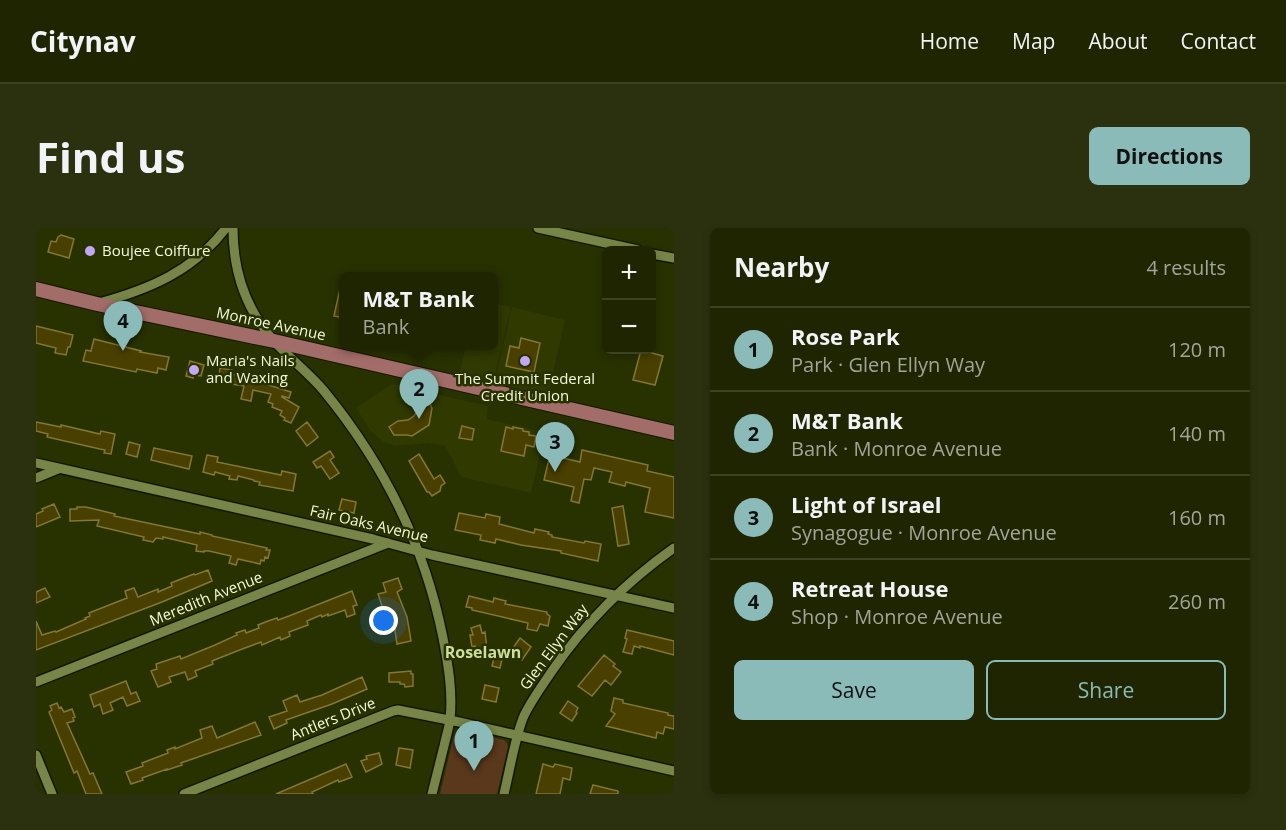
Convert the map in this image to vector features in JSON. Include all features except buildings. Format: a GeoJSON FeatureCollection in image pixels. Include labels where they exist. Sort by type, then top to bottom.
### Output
{"type":"FeatureCollection","features":[{"type":"Feature","properties":{"kind":"main road","name":"Monroe Avenue"},"geometry":{"type":"LineString","coordinates":[[36,289],[674,433]]}},
{"type":"Feature","properties":{"kind":"street"},"geometry":{"type":"LineString","coordinates":[[97,304],[142,290],[166,279],[202,255],[226,228]]}},
{"type":"Feature","properties":{"kind":"street"},"geometry":{"type":"LineString","coordinates":[[233,228],[235,263],[243,293],[252,311],[274,341],[324,391],[352,428],[392,492],[419,551],[437,609],[447,659],[451,696],[450,720],[432,794]]}},
{"type":"Feature","properties":{"kind":"street"},"geometry":{"type":"LineString","coordinates":[[540,228],[620,246]]}},
{"type":"Feature","properties":{"kind":"street"},"geometry":{"type":"LineString","coordinates":[[656,255],[674,258]]}},
{"type":"Feature","properties":{"kind":"street","name":"Fair Oaks Avenue"},"geometry":{"type":"LineString","coordinates":[[36,464],[674,608]]}},
{"type":"Feature","properties":{"kind":"street"},"geometry":{"type":"LineString","coordinates":[[36,478],[58,469]]}},
{"type":"Feature","properties":{"kind":"street","name":"Meredith Avenue"},"geometry":{"type":"LineString","coordinates":[[36,682],[388,543]]}},
{"type":"Feature","properties":{"kind":"street","name":"Glen Ellyn Way"},"geometry":{"type":"LineString","coordinates":[[504,794],[524,718],[532,701],[559,661],[595,616],[616,595],[674,548]]}},
{"type":"Feature","properties":{"kind":"street","name":"Antlers Drive"},"geometry":{"type":"LineString","coordinates":[[184,794],[398,710],[674,771]]}},
{"type":"Feature","properties":{"kind":"street"},"geometry":{"type":"LineString","coordinates":[[36,755],[52,794]]}},
{"type":"Feature","properties":{"kind":"shaded area"},"geometry":{"type":"Polygon","coordinates":[[[498,304],[511,307],[493,383],[459,375],[465,350],[498,350],[498,304]]]}},
{"type":"Feature","properties":{"kind":"shaded area"},"geometry":{"type":"Polygon","coordinates":[[[512,307],[565,320],[548,395],[494,384],[512,307]]]}},
{"type":"Feature","properties":{"kind":"shaded area"},"geometry":{"type":"Polygon","coordinates":[[[392,384],[488,406],[487,419],[545,432],[531,493],[461,477],[445,446],[429,443],[396,446],[383,442],[370,430],[356,408],[392,384]]]}},
{"type":"Feature","properties":{"kind":"shaded area"},"geometry":{"type":"Polygon","coordinates":[[[458,730],[504,740],[507,743],[497,794],[440,794],[453,739],[458,730]]]}},
{"type":"Feature","properties":{"kind":"place","name":"Boujee Coiffure"},"geometry":{"type":"Point","coordinates":[90,251]}},
{"type":"Feature","properties":{"kind":"place","name":"Retreat House"},"geometry":{"type":"Point","coordinates":[123,351]}},
{"type":"Feature","properties":{"kind":"place","name":"The Summit Federal Credit Union"},"geometry":{"type":"Point","coordinates":[525,361]}},
{"type":"Feature","properties":{"kind":"place","name":"Maria's Nails and Waxing"},"geometry":{"type":"Point","coordinates":[194,370]}},
{"type":"Feature","properties":{"kind":"place","name":"M&T Bank"},"geometry":{"type":"Point","coordinates":[419,419]}},
{"type":"Feature","properties":{"kind":"place","name":"Light of Israel"},"geometry":{"type":"Point","coordinates":[555,472]}},
{"type":"Feature","properties":{"kind":"place","name":"Rose Park"},"geometry":{"type":"Point","coordinates":[474,771]}},
{"type":"Feature","properties":{"kind":"district","name":"Roselawn"},"geometry":{"type":"Point","coordinates":[483,652]}}]}
